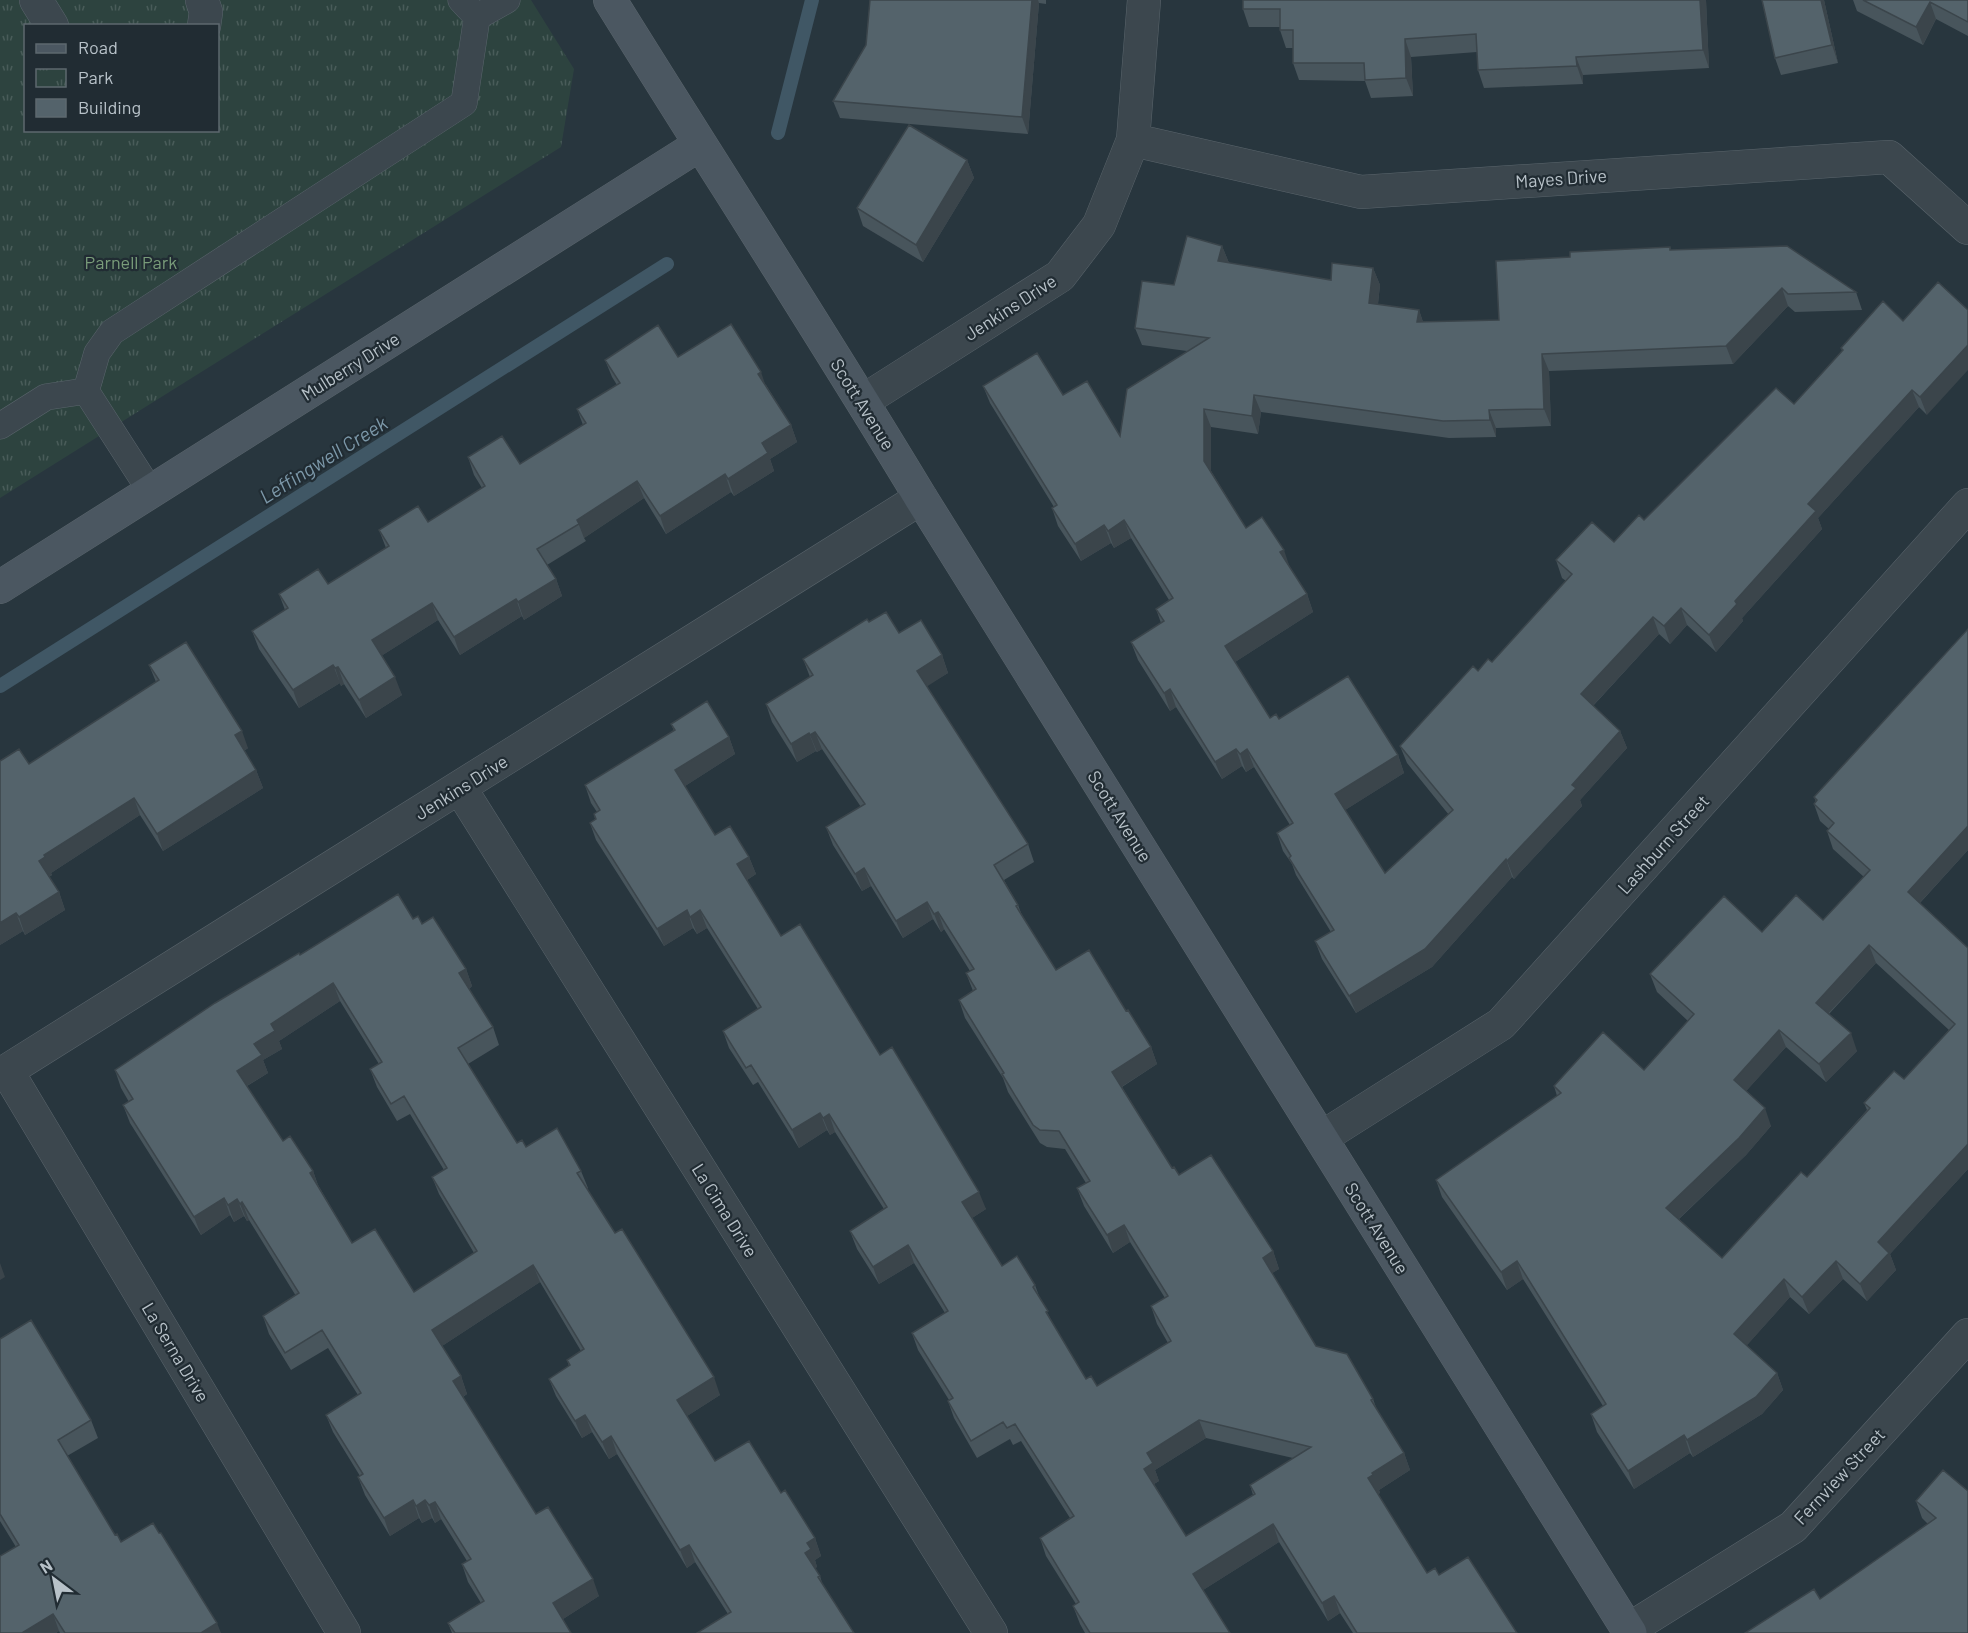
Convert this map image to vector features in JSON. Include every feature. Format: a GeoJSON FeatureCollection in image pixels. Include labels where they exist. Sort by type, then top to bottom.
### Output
{"type":"FeatureCollection","features":[{"type":"Feature","properties":{"kind":"street"},"geometry":{"type":"LineString","coordinates":[[36,0],[51,24]]}},
{"type":"Feature","properties":{"kind":"street"},"geometry":{"type":"LineString","coordinates":[[202,0],[206,12],[204,24]]}},
{"type":"Feature","properties":{"kind":"street","name":"Scott Avenue"},"geometry":{"type":"LineString","coordinates":[[610,0],[1629,1632]]}},
{"type":"Feature","properties":{"kind":"street","name":"Jenkins Drive"},"geometry":{"type":"LineString","coordinates":[[862,401],[1060,276],[1099,225],[1132,140],[1144,0]]}},
{"type":"Feature","properties":{"kind":"street","name":"Mayes Drive"},"geometry":{"type":"LineString","coordinates":[[1132,140],[1362,192],[1889,157],[1968,228]]}},
{"type":"Feature","properties":{"kind":"street","name":"Mulberry Drive"},"geometry":{"type":"LineString","coordinates":[[0,587],[699,145]]}},
{"type":"Feature","properties":{"kind":"street","name":"Jenkins Drive"},"geometry":{"type":"LineString","coordinates":[[3,1073],[921,498]]}},
{"type":"Feature","properties":{"kind":"street","name":"Lashburn Street"},"geometry":{"type":"LineString","coordinates":[[1321,1138],[1501,1024],[1968,505]]}},
{"type":"Feature","properties":{"kind":"street","name":"La Cima Drive"},"geometry":{"type":"LineString","coordinates":[[460,788],[991,1633]]}},
{"type":"Feature","properties":{"kind":"street","name":"La Serna Drive"},"geometry":{"type":"LineString","coordinates":[[3,1073],[344,1633]]}},
{"type":"Feature","properties":{"kind":"street","name":"Fernview Street"},"geometry":{"type":"LineString","coordinates":[[1629,1632],[1793,1527],[1968,1335]]}},
{"type":"Feature","properties":{"kind":"lane"},"geometry":{"type":"LineString","coordinates":[[151,492],[86,391],[97,353],[112,332],[464,103],[469,9],[507,0]]}},
{"type":"Feature","properties":{"kind":"lane"},"geometry":{"type":"LineString","coordinates":[[0,426],[46,398],[86,391]]}},
{"type":"Feature","properties":{"kind":"green space","name":"Parnell Park"},"geometry":{"type":"Polygon","coordinates":[[[0,0],[531,0],[574,69],[561,147],[0,498],[0,0]]]}},
{"type":"Feature","properties":{"kind":"building"},"geometry":{"type":"Polygon","coordinates":[[[870,0],[1032,0],[1022,117],[833,101],[866,45],[870,0]]]}},
{"type":"Feature","properties":{"kind":"building"},"geometry":{"type":"Polygon","coordinates":[[[1243,0],[1700,0],[1703,50],[1576,57],[1577,66],[1478,70],[1476,34],[1405,39],[1406,78],[1365,80],[1364,63],[1293,63],[1293,30],[1280,30],[1280,9],[1243,9],[1243,0]]]}},
{"type":"Feature","properties":{"kind":"building"},"geometry":{"type":"Polygon","coordinates":[[[1762,0],[1821,0],[1832,45],[1775,58],[1762,0]]]}},
{"type":"Feature","properties":{"kind":"building"},"geometry":{"type":"Polygon","coordinates":[[[1863,0],[1968,0],[1968,22],[1930,2],[1916,27],[1863,0]]]}},
{"type":"Feature","properties":{"kind":"building"},"geometry":{"type":"Polygon","coordinates":[[[909,125],[967,160],[916,245],[857,208],[909,125]]]}},
{"type":"Feature","properties":{"kind":"building"},"geometry":{"type":"Polygon","coordinates":[[[1187,236],[1222,246],[1218,261],[1331,280],[1332,263],[1373,268],[1369,303],[1419,310],[1417,322],[1499,320],[1496,261],[1570,257],[1570,252],[1670,247],[1670,250],[1787,246],[1856,292],[1788,294],[1782,288],[1726,346],[1542,354],[1544,409],[1489,410],[1490,420],[1443,421],[1254,395],[1252,416],[1204,409],[1204,461],[1246,528],[1262,517],[1284,550],[1280,552],[1307,594],[1225,646],[1270,718],[1276,714],[1279,719],[1348,676],[1398,755],[1335,794],[1385,873],[1453,810],[1400,746],[1473,666],[1478,671],[1488,659],[1492,662],[1572,574],[1556,560],[1592,522],[1614,542],[1639,515],[1644,520],[1776,388],[1794,404],[1883,301],[1903,321],[1938,282],[1968,310],[1968,345],[1920,397],[1912,390],[1808,504],[1816,511],[1735,601],[1737,604],[1709,635],[1681,608],[1664,626],[1653,617],[1581,694],[1620,731],[1572,785],[1576,788],[1507,861],[1506,859],[1425,949],[1349,996],[1315,941],[1334,930],[1289,858],[1291,856],[1277,833],[1293,823],[1247,749],[1240,754],[1236,749],[1215,762],[1170,689],[1164,693],[1131,642],[1164,621],[1156,609],[1173,598],[1124,520],[1108,531],[1104,525],[1075,544],[1052,508],[1057,505],[983,386],[1037,353],[1063,395],[1087,381],[1120,436],[1127,389],[1209,338],[1135,328],[1142,281],[1174,285],[1187,236]]]}},
{"type":"Feature","properties":{"kind":"building"},"geometry":{"type":"Polygon","coordinates":[[[731,324],[761,372],[758,374],[791,425],[762,443],[768,453],[728,479],[725,474],[660,516],[637,481],[577,520],[579,524],[537,549],[556,579],[518,602],[516,599],[454,637],[432,603],[372,640],[395,677],[359,700],[338,667],[335,668],[333,665],[293,690],[252,631],[288,608],[279,594],[318,569],[328,584],[389,546],[379,530],[418,506],[428,522],[485,486],[468,457],[502,436],[520,464],[586,423],[577,409],[620,383],[605,360],[658,325],[678,357],[731,324]]]}},
{"type":"Feature","properties":{"kind":"building"},"geometry":{"type":"Polygon","coordinates":[[[886,612],[899,633],[921,620],[942,655],[917,671],[1028,844],[994,865],[1018,905],[1016,906],[1056,970],[1089,950],[1151,1047],[1112,1072],[1172,1168],[1174,1167],[1179,1175],[1211,1155],[1273,1251],[1263,1258],[1316,1346],[1347,1354],[1373,1399],[1371,1400],[1404,1453],[1372,1473],[1373,1475],[1368,1478],[1427,1573],[1435,1568],[1439,1575],[1468,1557],[1517,1633],[1357,1633],[1334,1596],[1322,1603],[1273,1524],[1193,1574],[1230,1633],[1090,1633],[1073,1606],[1079,1602],[1040,1538],[1074,1516],[1015,1424],[1007,1428],[1003,1422],[971,1441],[948,1401],[953,1398],[912,1333],[948,1311],[908,1245],[873,1267],[850,1231],[887,1207],[829,1114],[823,1118],[820,1113],[792,1130],[751,1065],[746,1068],[723,1031],[761,1007],[700,910],[690,917],[687,910],[657,929],[590,823],[596,819],[594,814],[600,810],[585,785],[675,730],[671,724],[707,701],[729,737],[675,770],[715,835],[730,826],[749,857],[737,864],[781,936],[800,924],[880,1055],[892,1047],[979,1192],[962,1202],[1002,1266],[1017,1256],[1035,1285],[1033,1287],[1048,1311],[1046,1312],[1086,1379],[1091,1376],[1097,1386],[1171,1341],[1151,1306],[1168,1296],[1124,1225],[1107,1235],[1077,1188],[1090,1181],[1059,1131],[1040,1130],[1033,1125],[959,1000],[976,989],[966,973],[974,969],[938,912],[934,914],[927,902],[896,921],[864,868],[855,874],[826,827],[865,804],[815,732],[791,744],[766,704],[813,675],[803,659],[867,619],[869,622],[886,612]],[[1199,1420],[1147,1453],[1153,1463],[1144,1469],[1186,1536],[1255,1494],[1250,1485],[1311,1447],[1199,1420]]]}},
{"type":"Feature","properties":{"kind":"building"},"geometry":{"type":"Polygon","coordinates":[[[1968,629],[1968,826],[1908,892],[1968,948],[1968,1144],[1878,1242],[1889,1253],[1860,1284],[1836,1261],[1802,1297],[1784,1279],[1734,1334],[1777,1373],[1756,1397],[1687,1440],[1684,1435],[1628,1471],[1591,1414],[1606,1404],[1517,1261],[1501,1272],[1436,1180],[1561,1093],[1554,1086],[1603,1032],[1644,1070],[1694,1014],[1650,974],[1724,896],[1762,932],[1796,895],[1823,920],[1870,870],[1827,831],[1834,823],[1814,804],[1817,800],[1814,797],[1968,629]],[[1869,945],[1816,1003],[1851,1033],[1819,1064],[1779,1030],[1734,1080],[1765,1108],[1739,1138],[1666,1208],[1722,1258],[1801,1172],[1807,1177],[1870,1108],[1864,1103],[1894,1071],[1904,1079],[1955,1024],[1869,945]]]}},
{"type":"Feature","properties":{"kind":"building"},"geometry":{"type":"Polygon","coordinates":[[[186,642],[242,731],[235,735],[256,770],[157,834],[134,798],[44,855],[45,857],[39,861],[59,892],[19,917],[16,913],[0,923],[0,761],[19,749],[29,764],[159,680],[149,665],[186,642]]]}},
{"type":"Feature","properties":{"kind":"building"},"geometry":{"type":"Polygon","coordinates":[[[398,894],[413,919],[418,916],[422,924],[433,917],[466,969],[459,973],[493,1027],[458,1048],[517,1143],[522,1140],[526,1147],[557,1128],[581,1171],[577,1173],[615,1233],[622,1229],[714,1377],[677,1400],[715,1461],[749,1441],[781,1493],[785,1490],[815,1538],[807,1543],[811,1549],[805,1553],[854,1633],[697,1633],[731,1612],[689,1545],[680,1550],[611,1436],[602,1442],[585,1415],[575,1421],[549,1379],[570,1365],[567,1360],[584,1349],[533,1265],[432,1330],[461,1376],[453,1381],[536,1514],[548,1507],[593,1579],[553,1603],[571,1633],[455,1633],[448,1623],[484,1601],[462,1564],[471,1559],[435,1502],[429,1505],[425,1500],[416,1506],[413,1500],[384,1518],[358,1477],[363,1474],[326,1415],[361,1393],[322,1330],[285,1353],[263,1316],[299,1293],[242,1202],[240,1204],[237,1199],[228,1205],[224,1198],[194,1217],[123,1105],[133,1099],[115,1070],[215,1003],[299,953],[300,955],[398,894]],[[333,983],[271,1024],[275,1031],[254,1044],[262,1055],[237,1071],[283,1141],[290,1136],[313,1171],[310,1173],[352,1243],[375,1229],[414,1292],[477,1251],[432,1177],[447,1168],[404,1096],[391,1104],[370,1069],[382,1062],[333,983]]]}},
{"type":"Feature","properties":{"kind":"building"},"geometry":{"type":"Polygon","coordinates":[[[31,1320],[91,1420],[58,1440],[121,1542],[153,1523],[161,1533],[217,1623],[201,1633],[65,1633],[53,1614],[22,1633],[0,1633],[0,1556],[19,1545],[0,1514],[0,1339],[31,1320]]]}},
{"type":"Feature","properties":{"kind":"building"},"geometry":{"type":"Polygon","coordinates":[[[1943,1470],[1968,1491],[1968,1633],[1745,1633],[1814,1589],[1820,1599],[1936,1518],[1916,1501],[1943,1470]]]}},
{"type":"Feature","properties":{"kind":"waterway","name":"Leffingwell Creek"},"geometry":{"type":"LineString","coordinates":[[778,133],[812,0]]}},
{"type":"Feature","properties":{"kind":"waterway","name":"Leffingwell Creek"},"geometry":{"type":"LineString","coordinates":[[0,686],[667,264]]}}]}
